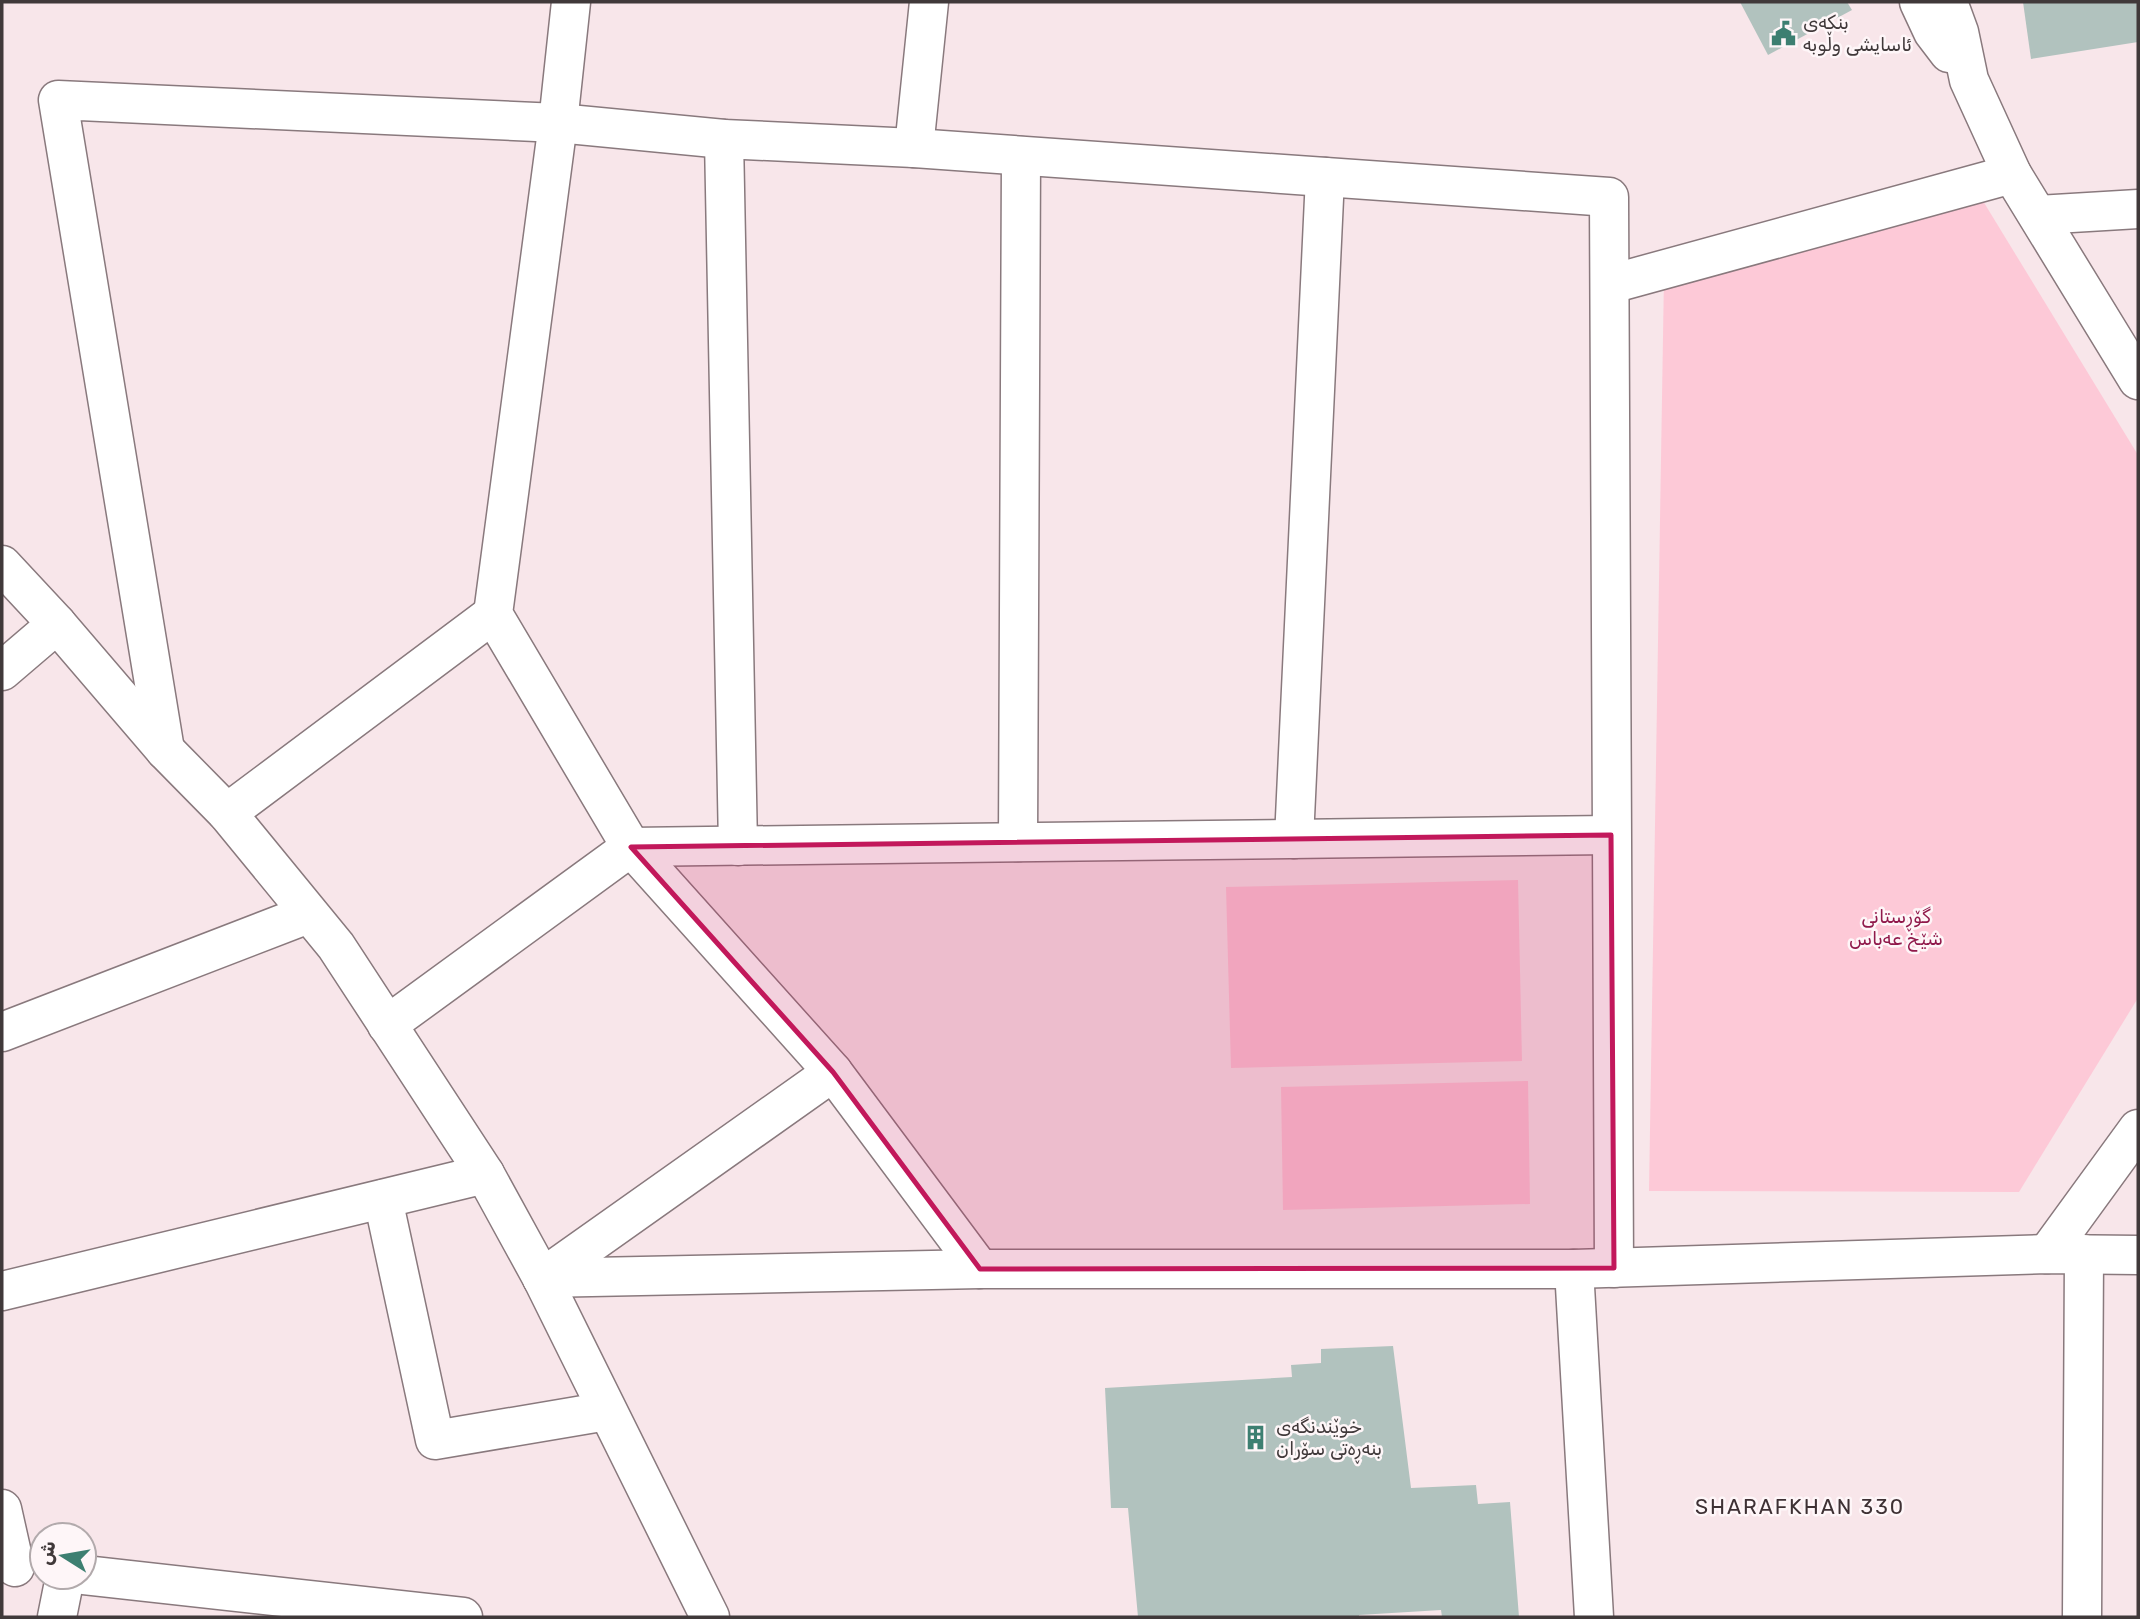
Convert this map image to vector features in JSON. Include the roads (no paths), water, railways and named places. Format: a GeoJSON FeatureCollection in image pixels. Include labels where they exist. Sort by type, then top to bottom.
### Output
{"type":"FeatureCollection","features":[{"type":"Feature","properties":{"kind":"street"},"geometry":{"type":"LineString","coordinates":[[571,2],[558,123],[493,614],[631,847],[833,1072],[981,1269]]}},
{"type":"Feature","properties":{"kind":"street"},"geometry":{"type":"LineString","coordinates":[[914,148],[929,2]]}},
{"type":"Feature","properties":{"kind":"street"},"geometry":{"type":"LineString","coordinates":[[1919,2],[1933,32],[1969,80],[2012,174],[2138,380]]}},
{"type":"Feature","properties":{"kind":"street"},"geometry":{"type":"LineString","coordinates":[[1948,2],[1959,32],[1969,80]]}},
{"type":"Feature","properties":{"kind":"street"},"geometry":{"type":"LineString","coordinates":[[165,750],[58,100],[558,123],[724,139],[914,148],[1609,197],[1614,1268]]}},
{"type":"Feature","properties":{"kind":"street"},"geometry":{"type":"LineString","coordinates":[[724,139],[738,846]]}},
{"type":"Feature","properties":{"kind":"street"},"geometry":{"type":"LineString","coordinates":[[1018,842],[1020,156]]}},
{"type":"Feature","properties":{"kind":"street"},"geometry":{"type":"LineString","coordinates":[[1611,284],[2012,174]]}},
{"type":"Feature","properties":{"kind":"street"},"geometry":{"type":"LineString","coordinates":[[1294,839],[1325,177]]}},
{"type":"Feature","properties":{"kind":"street"},"geometry":{"type":"LineString","coordinates":[[2038,215],[2138,209]]}},
{"type":"Feature","properties":{"kind":"street"},"geometry":{"type":"LineString","coordinates":[[2,565],[57,624],[165,750],[227,813],[336,946],[485,1174],[542,1278],[710,1617]]}},
{"type":"Feature","properties":{"kind":"street"},"geometry":{"type":"LineString","coordinates":[[227,813],[493,614]]}},
{"type":"Feature","properties":{"kind":"street"},"geometry":{"type":"LineString","coordinates":[[2,671],[57,624]]}},
{"type":"Feature","properties":{"kind":"street"},"geometry":{"type":"LineString","coordinates":[[387,1025],[631,847],[1611,835]]}},
{"type":"Feature","properties":{"kind":"street"},"geometry":{"type":"LineString","coordinates":[[2,1032],[308,914]]}},
{"type":"Feature","properties":{"kind":"street"},"geometry":{"type":"LineString","coordinates":[[542,1278],[833,1072]]}},
{"type":"Feature","properties":{"kind":"street"},"geometry":{"type":"LineString","coordinates":[[2082,1617],[2066,1254],[2138,1129]]}},
{"type":"Feature","properties":{"kind":"street"},"geometry":{"type":"LineString","coordinates":[[2,1291],[485,1174]]}},
{"type":"Feature","properties":{"kind":"street"},"geometry":{"type":"LineString","coordinates":[[383,1199],[435,1440],[607,1411]]}},
{"type":"Feature","properties":{"kind":"street"},"geometry":{"type":"LineString","coordinates":[[542,1278],[981,1269],[1574,1269],[2066,1254],[2138,1255]]}},
{"type":"Feature","properties":{"kind":"street"},"geometry":{"type":"LineString","coordinates":[[1574,1269],[1594,1617]]}},
{"type":"Feature","properties":{"kind":"street"},"geometry":{"type":"LineString","coordinates":[[2,1509],[19,1568]]}},
{"type":"Feature","properties":{"kind":"street"},"geometry":{"type":"LineString","coordinates":[[98,1577],[286,1608],[463,1617]]}},
{"type":"Feature","properties":{"kind":"street"},"geometry":{"type":"LineString","coordinates":[[57,1617],[62,1591]]}},
{"type":"Feature","properties":{"kind":"place","name":"بنکەی ئاسایشی وڵوبە"},"geometry":{"type":"Point","coordinates":[1783,33]}},
{"type":"Feature","properties":{"kind":"place","name":"خوێندنگەی بنەڕەتی سۆران"},"geometry":{"type":"Point","coordinates":[1256,1437]}},
{"type":"Feature","properties":{"kind":"district","name":"SHARAFKHAN 330"},"geometry":{"type":"Point","coordinates":[1800,1507]}},
{"type":"Feature","properties":{"kind":"park label","name":"گۆڕستانی شێخ عەباس"},"geometry":{"type":"Point","coordinates":[1896,927]}}]}
